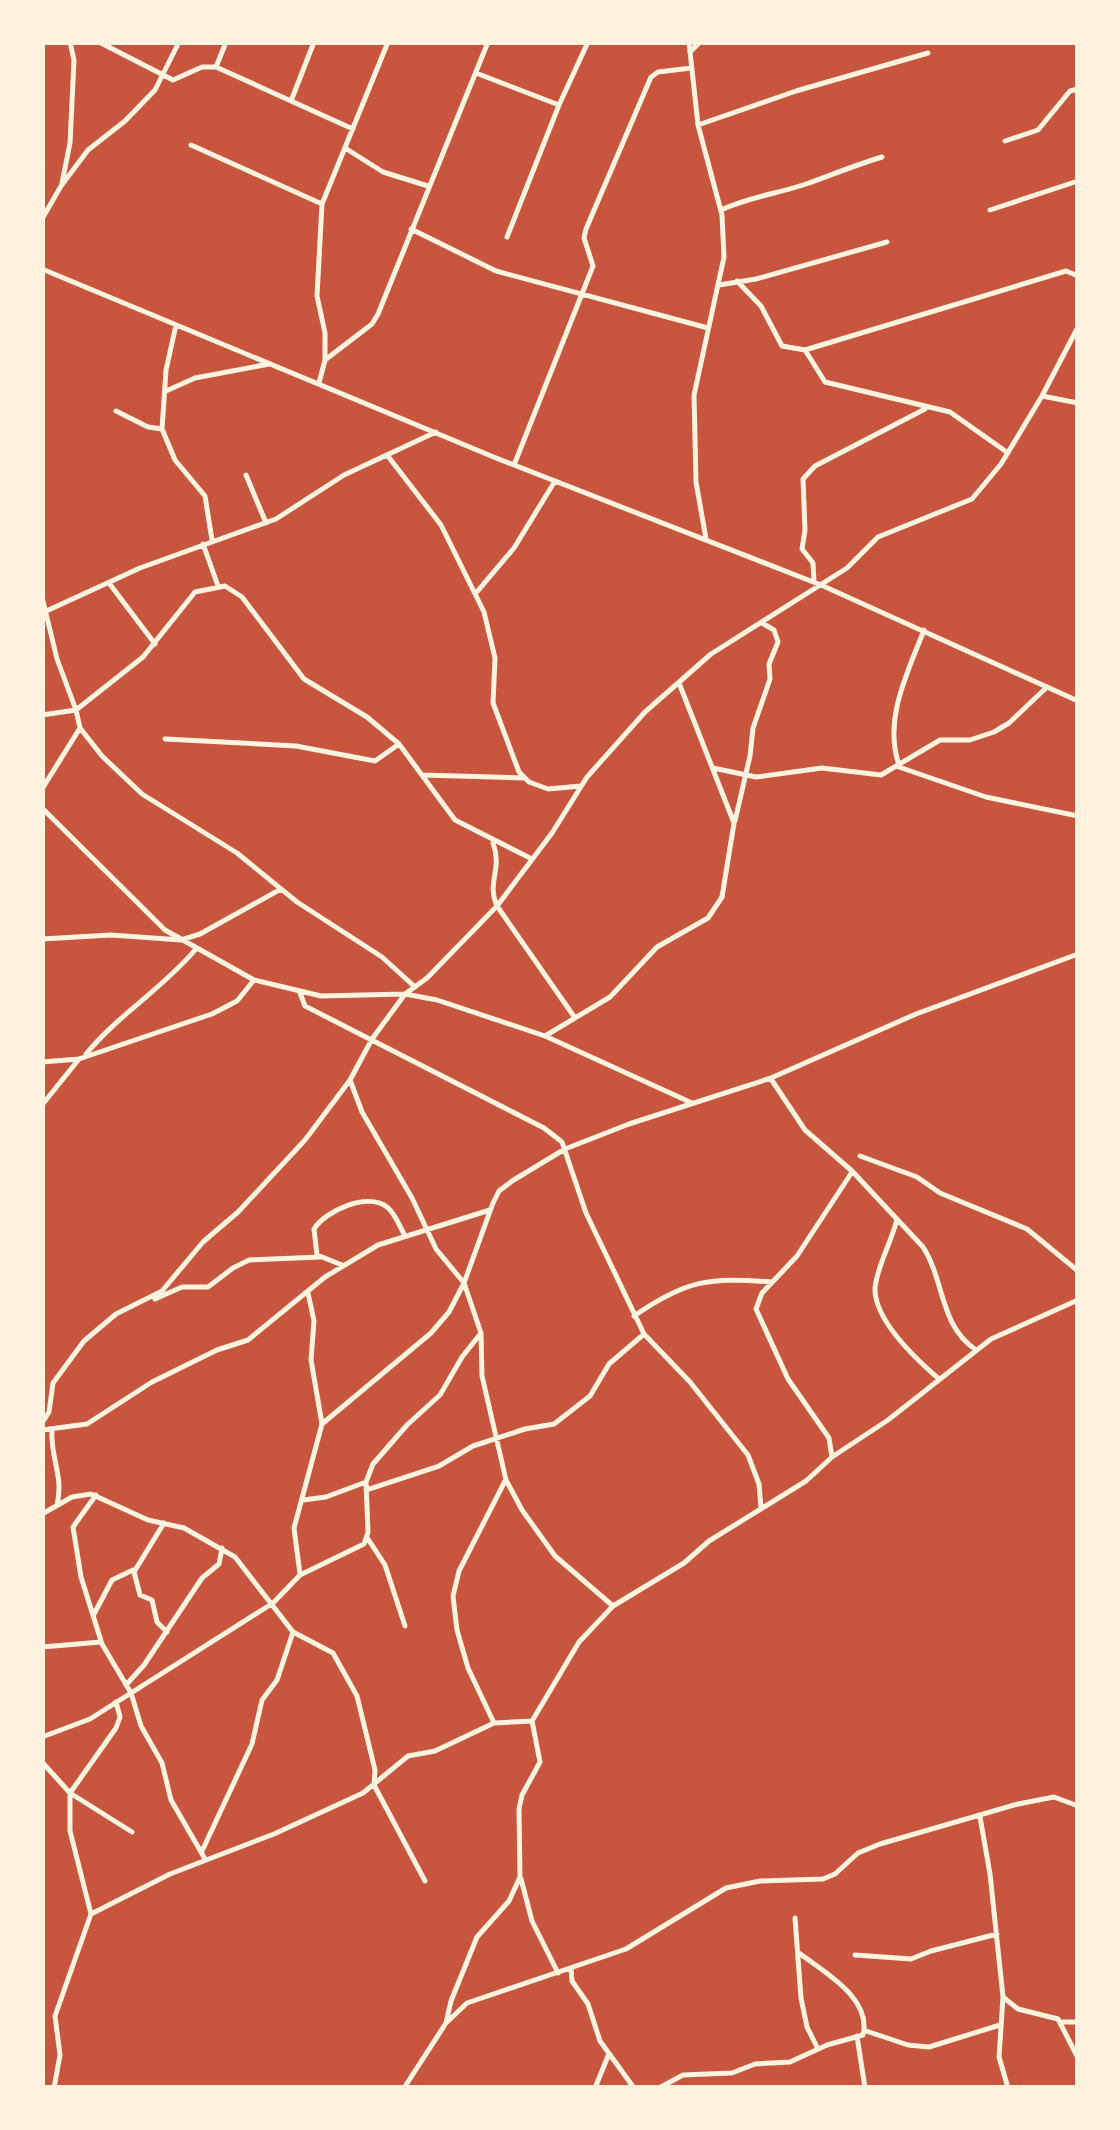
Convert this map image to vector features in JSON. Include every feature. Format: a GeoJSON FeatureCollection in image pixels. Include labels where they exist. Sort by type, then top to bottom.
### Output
{"type":"FeatureCollection","features":[{"type":"Feature","properties":{"kind":"street"},"geometry":{"type":"LineString","coordinates":[[62,186],[70,143],[74,60],[70,42]]}},
{"type":"Feature","properties":{"kind":"street"},"geometry":{"type":"LineString","coordinates":[[100,42],[179,80],[202,67],[216,66],[353,128]]}},
{"type":"Feature","properties":{"kind":"street"},"geometry":{"type":"LineString","coordinates":[[42,220],[96,142],[125,121],[155,90],[180,42]]}},
{"type":"Feature","properties":{"kind":"street"},"geometry":{"type":"LineString","coordinates":[[216,66],[226,42]]}},
{"type":"Feature","properties":{"kind":"street"},"geometry":{"type":"LineString","coordinates":[[292,101],[314,42]]}},
{"type":"Feature","properties":{"kind":"street"},"geometry":{"type":"LineString","coordinates":[[319,383],[326,334],[317,296],[322,204],[388,42]]}},
{"type":"Feature","properties":{"kind":"street"},"geometry":{"type":"LineString","coordinates":[[325,360],[372,324],[488,42]]}},
{"type":"Feature","properties":{"kind":"street"},"geometry":{"type":"LineString","coordinates":[[507,236],[588,42]]}},
{"type":"Feature","properties":{"kind":"street"},"geometry":{"type":"LineString","coordinates":[[688,42],[698,125],[721,210],[724,257],[694,385],[696,482],[706,539]]}},
{"type":"Feature","properties":{"kind":"street"},"geometry":{"type":"LineString","coordinates":[[690,52],[700,42]]}},
{"type":"Feature","properties":{"kind":"street"},"geometry":{"type":"LineString","coordinates":[[698,125],[796,91],[928,54]]}},
{"type":"Feature","properties":{"kind":"street"},"geometry":{"type":"LineString","coordinates":[[514,466],[593,266],[584,238],[586,229],[651,77],[658,72],[691,68]]}},
{"type":"Feature","properties":{"kind":"street"},"geometry":{"type":"LineString","coordinates":[[476,73],[559,105]]}},
{"type":"Feature","properties":{"kind":"street"},"geometry":{"type":"LineString","coordinates":[[1005,141],[1038,130],[1070,91],[1078,89]]}},
{"type":"Feature","properties":{"kind":"street"},"geometry":{"type":"LineString","coordinates":[[190,145],[322,204]]}},
{"type":"Feature","properties":{"kind":"street"},"geometry":{"type":"LineString","coordinates":[[345,148],[383,172],[428,186]]}},
{"type":"Feature","properties":{"kind":"street"},"geometry":{"type":"LineString","coordinates":[[721,210],[882,158]]}},
{"type":"Feature","properties":{"kind":"street"},"geometry":{"type":"LineString","coordinates":[[990,210],[1078,181]]}},
{"type":"Feature","properties":{"kind":"street"},"geometry":{"type":"LineString","coordinates":[[411,229],[496,271],[708,328]]}},
{"type":"Feature","properties":{"kind":"street"},"geometry":{"type":"LineString","coordinates":[[719,285],[756,279],[887,242]]}},
{"type":"Feature","properties":{"kind":"street"},"geometry":{"type":"LineString","coordinates":[[42,269],[514,466],[818,583],[1078,701]]}},
{"type":"Feature","properties":{"kind":"street"},"geometry":{"type":"LineString","coordinates":[[738,281],[761,306],[782,346],[805,350],[1066,271],[1078,276]]}},
{"type":"Feature","properties":{"kind":"street"},"geometry":{"type":"LineString","coordinates":[[176,325],[166,370],[162,430],[175,460],[205,496],[212,540]]}},
{"type":"Feature","properties":{"kind":"street"},"geometry":{"type":"LineString","coordinates":[[151,1298],[165,1288],[203,1242],[238,1212],[305,1140],[350,1080],[372,1039],[404,994],[498,906],[581,786],[645,712],[711,654],[847,568],[878,538],[972,499],[1008,454],[1078,326]]}},
{"type":"Feature","properties":{"kind":"street"},"geometry":{"type":"LineString","coordinates":[[805,350],[825,382],[950,412],[1008,454]]}},
{"type":"Feature","properties":{"kind":"street"},"geometry":{"type":"LineString","coordinates":[[166,392],[195,378],[272,363]]}},
{"type":"Feature","properties":{"kind":"street"},"geometry":{"type":"LineString","coordinates":[[1042,396],[1078,403]]}},
{"type":"Feature","properties":{"kind":"street"},"geometry":{"type":"LineString","coordinates":[[818,583],[813,563],[802,549],[803,480],[816,466],[927,407]]}},
{"type":"Feature","properties":{"kind":"street"},"geometry":{"type":"LineString","coordinates":[[116,411],[162,430]]}},
{"type":"Feature","properties":{"kind":"street"},"geometry":{"type":"LineString","coordinates":[[45,612],[212,540],[266,523],[301,505],[344,475],[436,432]]}},
{"type":"Feature","properties":{"kind":"street"},"geometry":{"type":"LineString","coordinates":[[387,455],[442,525],[476,593],[495,658],[495,711],[523,778]]}},
{"type":"Feature","properties":{"kind":"street"},"geometry":{"type":"LineString","coordinates":[[246,475],[266,523]]}},
{"type":"Feature","properties":{"kind":"street"},"geometry":{"type":"LineString","coordinates":[[476,593],[514,548],[554,481]]}},
{"type":"Feature","properties":{"kind":"street"},"geometry":{"type":"LineString","coordinates":[[203,544],[218,586]]}},
{"type":"Feature","properties":{"kind":"street"},"geometry":{"type":"LineString","coordinates":[[109,583],[155,644]]}},
{"type":"Feature","properties":{"kind":"street"},"geometry":{"type":"LineString","coordinates":[[42,715],[76,710],[94,692],[143,658],[195,592],[218,586],[233,589],[304,679],[368,718],[399,744],[454,820],[532,859]]}},
{"type":"Feature","properties":{"kind":"street"},"geometry":{"type":"LineString","coordinates":[[42,597],[80,728],[102,756],[142,794],[237,853],[282,889],[382,957],[415,987]]}},
{"type":"Feature","properties":{"kind":"street"},"geometry":{"type":"LineString","coordinates":[[546,1036],[610,997],[657,948],[708,918],[722,897],[753,728],[778,642],[774,630],[762,624]]}},
{"type":"Feature","properties":{"kind":"street"},"geometry":{"type":"LineString","coordinates":[[897,766],[895,717],[924,630]]}},
{"type":"Feature","properties":{"kind":"street"},"geometry":{"type":"LineString","coordinates":[[679,683],[734,823]]}},
{"type":"Feature","properties":{"kind":"street"},"geometry":{"type":"LineString","coordinates":[[713,768],[763,777],[822,768],[876,775],[940,740],[970,740],[994,732],[1010,723],[1047,687]]}},
{"type":"Feature","properties":{"kind":"street"},"geometry":{"type":"LineString","coordinates":[[42,789],[80,728]]}},
{"type":"Feature","properties":{"kind":"street"},"geometry":{"type":"LineString","coordinates":[[165,739],[296,746],[374,761],[399,744]]}},
{"type":"Feature","properties":{"kind":"street"},"geometry":{"type":"LineString","coordinates":[[897,766],[986,797],[1078,816]]}},
{"type":"Feature","properties":{"kind":"street"},"geometry":{"type":"LineString","coordinates":[[422,775],[523,778],[548,790],[581,786]]}},
{"type":"Feature","properties":{"kind":"street"},"geometry":{"type":"LineString","coordinates":[[42,808],[166,930],[195,950],[254,980],[321,996],[404,994],[437,1000],[546,1036],[692,1104]]}},
{"type":"Feature","properties":{"kind":"street"},"geometry":{"type":"LineString","coordinates":[[492,840],[498,858],[492,892],[498,906],[575,1018]]}},
{"type":"Feature","properties":{"kind":"street"},"geometry":{"type":"LineString","coordinates":[[42,938],[110,934],[181,940],[200,934],[282,889]]}},
{"type":"Feature","properties":{"kind":"street"},"geometry":{"type":"LineString","coordinates":[[42,1105],[101,1036],[167,982],[195,950]]}},
{"type":"Feature","properties":{"kind":"street"},"geometry":{"type":"LineString","coordinates":[[322,1424],[431,1333],[449,1312],[464,1283],[499,1191],[564,1149],[771,1078],[916,1014],[1078,954]]}},
{"type":"Feature","properties":{"kind":"street"},"geometry":{"type":"LineString","coordinates":[[42,1062],[81,1058],[228,1007],[254,980]]}},
{"type":"Feature","properties":{"kind":"street"},"geometry":{"type":"LineString","coordinates":[[300,993],[306,1006],[544,1128],[562,1142],[586,1213],[634,1316],[644,1334],[690,1382],[748,1455],[759,1484],[761,1508]]}},
{"type":"Feature","properties":{"kind":"street"},"geometry":{"type":"LineString","coordinates":[[771,1078],[805,1130],[852,1171],[928,1255],[950,1322],[963,1342],[976,1350]]}},
{"type":"Feature","properties":{"kind":"street"},"geometry":{"type":"LineString","coordinates":[[350,1080],[362,1112],[412,1198],[436,1249],[464,1283],[481,1333],[482,1376],[506,1480],[522,1510],[556,1556],[613,1606]]}},
{"type":"Feature","properties":{"kind":"street"},"geometry":{"type":"LineString","coordinates":[[860,1156],[1027,1230],[1078,1271]]}},
{"type":"Feature","properties":{"kind":"street"},"geometry":{"type":"LineString","coordinates":[[832,1457],[832,1446],[822,1424],[788,1379],[758,1317],[758,1300],[797,1256],[852,1171]]}},
{"type":"Feature","properties":{"kind":"street"},"geometry":{"type":"LineString","coordinates":[[320,1258],[314,1249],[314,1226],[350,1205],[366,1201],[384,1205],[405,1236]]}},
{"type":"Feature","properties":{"kind":"street"},"geometry":{"type":"LineString","coordinates":[[342,1266],[320,1258],[249,1260],[208,1287],[182,1287],[116,1314],[84,1342],[53,1383],[49,1412],[42,1426],[52,1430],[87,1424],[152,1382],[217,1350],[248,1340],[342,1266],[378,1245],[490,1210]]}},
{"type":"Feature","properties":{"kind":"street"},"geometry":{"type":"LineString","coordinates":[[898,1219],[876,1294],[888,1324],[921,1364],[940,1379]]}},
{"type":"Feature","properties":{"kind":"street"},"geometry":{"type":"LineString","coordinates":[[634,1316],[673,1291],[714,1279],[772,1282]]}},
{"type":"Feature","properties":{"kind":"street"},"geometry":{"type":"LineString","coordinates":[[300,1575],[294,1528],[322,1424],[310,1360],[314,1321],[308,1293]]}},
{"type":"Feature","properties":{"kind":"street"},"geometry":{"type":"LineString","coordinates":[[558,1974],[532,1921],[520,1876],[520,1810],[522,1795],[540,1762],[532,1721],[579,1642],[613,1606],[684,1564],[709,1541],[806,1481],[832,1457],[888,1420],[998,1334],[1078,1300]]}},
{"type":"Feature","properties":{"kind":"street"},"geometry":{"type":"LineString","coordinates":[[404,1626],[385,1565],[368,1539],[366,1486],[373,1464],[406,1425],[440,1395],[481,1333]]}},
{"type":"Feature","properties":{"kind":"street"},"geometry":{"type":"LineString","coordinates":[[303,1500],[438,1466],[473,1446],[549,1426],[590,1396],[609,1364],[644,1334]]}},
{"type":"Feature","properties":{"kind":"street"},"geometry":{"type":"LineString","coordinates":[[42,1386],[50,1395]]}},
{"type":"Feature","properties":{"kind":"street"},"geometry":{"type":"LineString","coordinates":[[52,1430],[52,1449],[62,1482],[56,1506]]}},
{"type":"Feature","properties":{"kind":"street"},"geometry":{"type":"LineString","coordinates":[[494,1723],[468,1668],[457,1630],[453,1596],[459,1572],[506,1480]]}},
{"type":"Feature","properties":{"kind":"street"},"geometry":{"type":"LineString","coordinates":[[96,1496],[73,1527],[81,1577],[101,1642],[131,1693],[141,1726],[164,1767],[171,1800],[206,1859]]}},
{"type":"Feature","properties":{"kind":"street"},"geometry":{"type":"LineString","coordinates":[[42,1514],[72,1498],[96,1496],[148,1520],[184,1528],[240,1562],[293,1632],[334,1653],[357,1696],[374,1785],[425,1881]]}},
{"type":"Feature","properties":{"kind":"street"},"geometry":{"type":"LineString","coordinates":[[94,1614],[112,1580],[134,1570],[164,1523]]}},
{"type":"Feature","properties":{"kind":"street"},"geometry":{"type":"LineString","coordinates":[[42,1738],[79,1725],[273,1603],[300,1575],[358,1548],[368,1539]]}},
{"type":"Feature","properties":{"kind":"street"},"geometry":{"type":"LineString","coordinates":[[126,1685],[205,1575],[219,1564],[222,1548]]}},
{"type":"Feature","properties":{"kind":"street"},"geometry":{"type":"LineString","coordinates":[[134,1570],[140,1594],[152,1600],[157,1622],[167,1632]]}},
{"type":"Feature","properties":{"kind":"street"},"geometry":{"type":"LineString","coordinates":[[202,1851],[252,1744],[263,1696],[277,1680],[293,1632]]}},
{"type":"Feature","properties":{"kind":"street"},"geometry":{"type":"LineString","coordinates":[[42,1647],[101,1642]]}},
{"type":"Feature","properties":{"kind":"street"},"geometry":{"type":"LineString","coordinates":[[54,2088],[60,2055],[55,2016],[91,1914],[70,1831],[70,1793],[116,1728],[120,1718],[116,1702]]}},
{"type":"Feature","properties":{"kind":"street"},"geometry":{"type":"LineString","coordinates":[[91,1914],[144,1885],[274,1834],[374,1785],[404,1758],[435,1752],[494,1723],[532,1721]]}},
{"type":"Feature","properties":{"kind":"street"},"geometry":{"type":"LineString","coordinates":[[42,1762],[70,1793],[132,1832]]}},
{"type":"Feature","properties":{"kind":"street"},"geometry":{"type":"LineString","coordinates":[[404,2088],[446,2023],[462,2006],[626,1949],[726,1888],[760,1881],[823,1879],[869,1848],[1018,1804],[1054,1797],[1078,1806]]}},
{"type":"Feature","properties":{"kind":"street"},"geometry":{"type":"LineString","coordinates":[[980,1817],[1003,1997],[1000,2058],[1010,2085]]}},
{"type":"Feature","properties":{"kind":"street"},"geometry":{"type":"LineString","coordinates":[[446,2023],[451,2000],[477,1937],[509,1901],[520,1876]]}},
{"type":"Feature","properties":{"kind":"street"},"geometry":{"type":"LineString","coordinates":[[795,1918],[801,1998],[818,2048]]}},
{"type":"Feature","properties":{"kind":"street"},"geometry":{"type":"LineString","coordinates":[[855,1955],[912,1959],[997,1934]]}},
{"type":"Feature","properties":{"kind":"street"},"geometry":{"type":"LineString","coordinates":[[800,1953],[841,1984],[858,2006],[866,2031]]}},
{"type":"Feature","properties":{"kind":"street"},"geometry":{"type":"LineString","coordinates":[[571,1970],[572,1981],[588,2004],[608,2056],[634,2088]]}},
{"type":"Feature","properties":{"kind":"street"},"geometry":{"type":"LineString","coordinates":[[1003,1997],[1018,2009],[1062,2022],[1078,2058]]}},
{"type":"Feature","properties":{"kind":"street"},"geometry":{"type":"LineString","coordinates":[[1062,2022],[1078,2022]]}},
{"type":"Feature","properties":{"kind":"street"},"geometry":{"type":"LineString","coordinates":[[659,2088],[683,2076],[790,2062],[866,2031],[908,2046],[929,2047],[1000,2025]]}},
{"type":"Feature","properties":{"kind":"street"},"geometry":{"type":"LineString","coordinates":[[857,2035],[865,2088]]}},
{"type":"Feature","properties":{"kind":"street"},"geometry":{"type":"LineString","coordinates":[[595,2088],[608,2056]]}}]}
